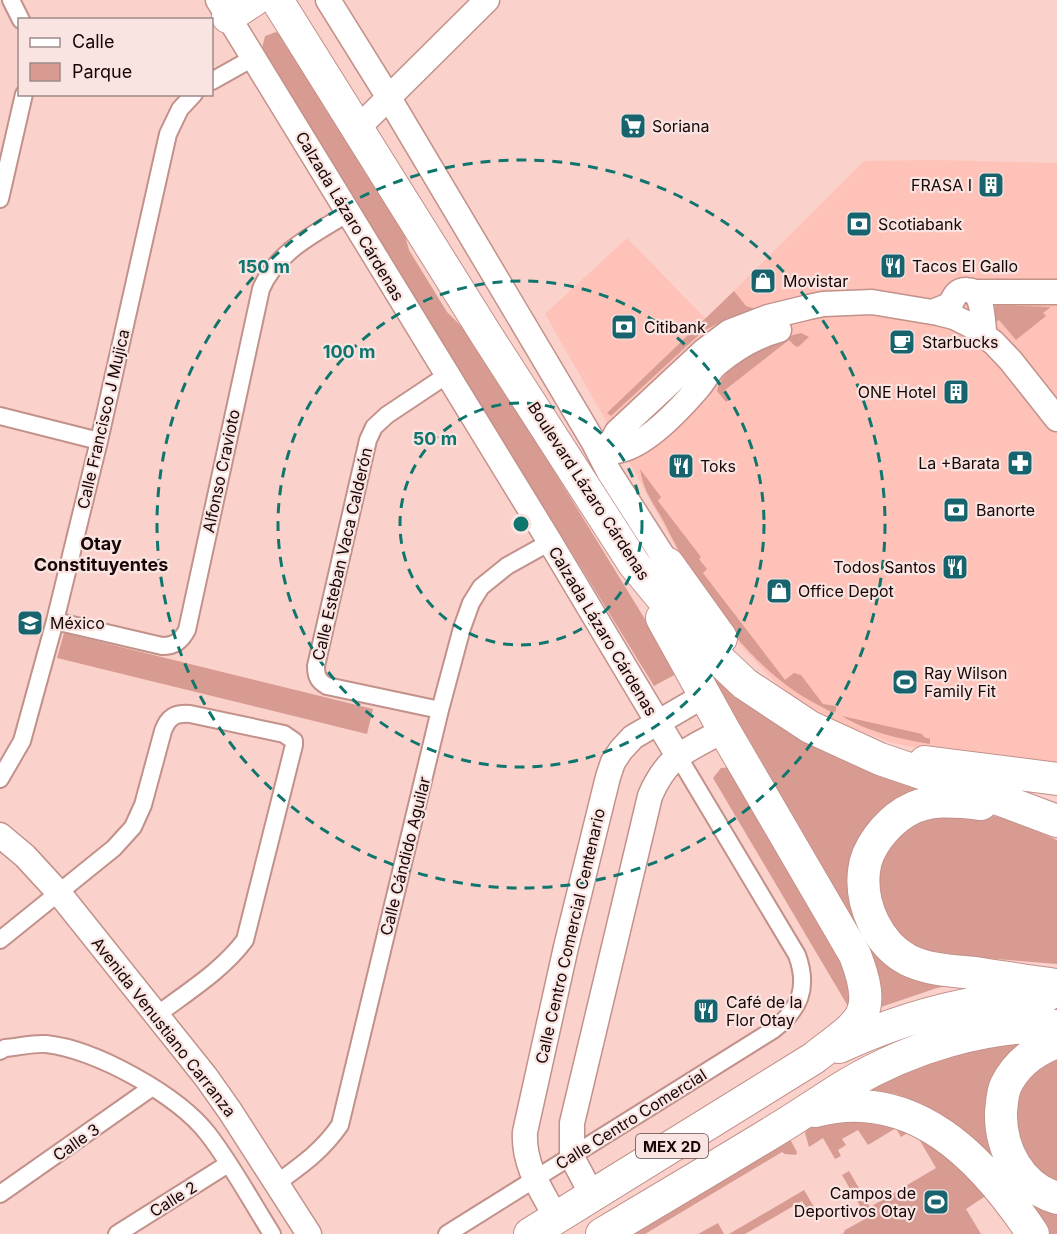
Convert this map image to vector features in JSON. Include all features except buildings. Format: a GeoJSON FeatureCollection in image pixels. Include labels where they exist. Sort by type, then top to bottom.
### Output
{"type":"FeatureCollection","features":[{"type":"Feature","properties":{"kind":"highway"},"geometry":{"type":"LineString","coordinates":[[223,9],[254,0]]}},
{"type":"Feature","properties":{"kind":"highway","name":"Boulevard Lázaro Cárdenas"},"geometry":{"type":"LineString","coordinates":[[277,0],[487,336],[634,564],[668,607],[745,684],[810,727],[880,759],[947,782],[1054,813]]}},
{"type":"Feature","properties":{"kind":"highway"},"geometry":{"type":"LineString","coordinates":[[634,564],[724,730],[855,955],[862,973],[866,992],[865,1012],[856,1024],[814,1058]]}},
{"type":"Feature","properties":{"kind":"highway"},"geometry":{"type":"LineString","coordinates":[[668,564],[726,644],[790,714]]}},
{"type":"Feature","properties":{"kind":"highway"},"geometry":{"type":"LineString","coordinates":[[880,759],[941,762],[1057,779]]}},
{"type":"Feature","properties":{"kind":"highway"},"geometry":{"type":"LineString","coordinates":[[1054,813],[957,801],[928,803],[906,812],[889,826],[873,846],[864,871],[869,913],[878,932],[889,946],[909,960],[945,969],[1057,985]]}},
{"type":"Feature","properties":{"kind":"highway","name":"MEX 2D"},"geometry":{"type":"LineString","coordinates":[[530,1234],[814,1058],[862,1036],[962,1006],[1001,1000],[1057,996]]}},
{"type":"Feature","properties":{"kind":"highway"},"geometry":{"type":"LineString","coordinates":[[797,1116],[850,1083],[930,1046],[960,1037],[1002,1030],[1057,1026]]}},
{"type":"Feature","properties":{"kind":"highway"},"geometry":{"type":"LineString","coordinates":[[1057,1042],[1029,1056],[1015,1071],[1005,1087],[1001,1116],[1003,1143],[1015,1164],[1036,1188],[1046,1195],[1057,1198]]}},
{"type":"Feature","properties":{"kind":"highway","name":"MEX 2D"},"geometry":{"type":"LineString","coordinates":[[602,1234],[797,1116],[830,1107],[859,1104],[887,1108],[938,1131],[988,1174],[1014,1205],[1033,1234]]}},
{"type":"Feature","properties":{"kind":"street"},"geometry":{"type":"LineString","coordinates":[[11,0],[20,18]]}},
{"type":"Feature","properties":{"kind":"street","name":"Boulevard Lázaro Cárdenas"},"geometry":{"type":"LineString","coordinates":[[328,0],[389,98],[593,441],[609,472],[668,564]]}},
{"type":"Feature","properties":{"kind":"street"},"geometry":{"type":"LineString","coordinates":[[358,128],[487,0]]}},
{"type":"Feature","properties":{"kind":"street","name":"Calzada Lázaro Cárdenas"},"geometry":{"type":"LineString","coordinates":[[223,9],[550,542],[797,955],[802,978],[801,992]]}},
{"type":"Feature","properties":{"kind":"street"},"geometry":{"type":"LineString","coordinates":[[213,80],[253,58]]}},
{"type":"Feature","properties":{"kind":"street"},"geometry":{"type":"LineString","coordinates":[[0,199],[24,96]]}},
{"type":"Feature","properties":{"kind":"street","name":"Calle Francisco J Mujica"},"geometry":{"type":"LineString","coordinates":[[0,779],[22,741],[55,621],[99,441],[168,134],[180,109],[192,96]]}},
{"type":"Feature","properties":{"kind":"street","name":"Alfonso Cravioto"},"geometry":{"type":"LineString","coordinates":[[55,621],[162,646],[170,646],[183,639],[187,630],[261,289],[267,273],[293,249],[348,213]]}},
{"type":"Feature","properties":{"kind":"street"},"geometry":{"type":"LineString","coordinates":[[932,312],[950,305],[960,291],[966,290],[977,296],[1057,298]]}},
{"type":"Feature","properties":{"kind":"street"},"geometry":{"type":"LineString","coordinates":[[977,296],[1057,292]]}},
{"type":"Feature","properties":{"kind":"street"},"geometry":{"type":"LineString","coordinates":[[977,296],[985,337]]}},
{"type":"Feature","properties":{"kind":"street"},"geometry":{"type":"LineString","coordinates":[[724,351],[742,326],[768,317],[823,304],[872,302],[932,312],[954,317],[972,326],[985,337],[1011,361],[1057,419]]}},
{"type":"Feature","properties":{"kind":"street"},"geometry":{"type":"LineString","coordinates":[[668,564],[620,447],[617,432],[724,351],[771,332],[819,318],[872,314],[941,326],[979,344],[992,355],[1057,436]]}},
{"type":"Feature","properties":{"kind":"street"},"geometry":{"type":"LineString","coordinates":[[533,341],[573,381],[620,447]]}},
{"type":"Feature","properties":{"kind":"street","name":"Calle Esteban Vaca Calderón"},"geometry":{"type":"LineString","coordinates":[[440,710],[327,686],[316,675],[316,666],[368,440],[374,427],[387,416],[447,375]]}},
{"type":"Feature","properties":{"kind":"street"},"geometry":{"type":"LineString","coordinates":[[0,416],[99,441]]}},
{"type":"Feature","properties":{"kind":"street","name":"Calle Cándido Aguilar"},"geometry":{"type":"LineString","coordinates":[[277,1183],[312,1158],[328,1143],[340,1125],[440,710],[471,603],[481,587],[507,566],[550,542]]}},
{"type":"Feature","properties":{"kind":"street","name":"Calle Centro Comercial Centenario"},"geometry":{"type":"LineString","coordinates":[[556,1218],[534,1179],[524,1143],[527,1120],[608,777],[621,750],[633,737],[705,695]]}},
{"type":"Feature","properties":{"kind":"street"},"geometry":{"type":"LineString","coordinates":[[0,940],[114,848],[133,827],[143,805],[163,732],[172,716],[180,713],[190,714],[284,734],[294,741],[294,745],[244,940],[235,954],[157,1015]]}},
{"type":"Feature","properties":{"kind":"street"},"geometry":{"type":"LineString","coordinates":[[592,1195],[572,1157],[571,1135],[575,1107],[650,796],[661,774],[678,756],[724,730]]}},
{"type":"Feature","properties":{"kind":"street","name":"Avenida Venustiano Carranza"},"geometry":{"type":"LineString","coordinates":[[0,835],[25,856],[59,893],[157,1015],[230,1111],[309,1234]]}},
{"type":"Feature","properties":{"kind":"street","name":"Calle Centro Comercial"},"geometry":{"type":"LineString","coordinates":[[447,1234],[773,1030],[788,1019],[796,1007],[801,992]]}},
{"type":"Feature","properties":{"kind":"street"},"geometry":{"type":"LineString","coordinates":[[0,1051],[5,1048],[45,1044],[84,1051],[152,1088],[179,1107],[206,1132],[272,1234]]}},
{"type":"Feature","properties":{"kind":"street","name":"Calle 3"},"geometry":{"type":"LineString","coordinates":[[0,1194],[152,1088]]}},
{"type":"Feature","properties":{"kind":"street","name":"Calle 2"},"geometry":{"type":"LineString","coordinates":[[117,1234],[228,1164]]}},
{"type":"Feature","properties":{"kind":"shaded area"},"geometry":{"type":"Polygon","coordinates":[[[864,161],[1057,163],[1057,773],[892,743],[847,726],[801,702],[775,682],[739,644],[696,585],[545,314],[627,238],[706,319],[864,161]]]}},
{"type":"Feature","properties":{"kind":"green space"},"geometry":{"type":"Polygon","coordinates":[[[276,32],[291,40],[398,211],[409,250],[447,312],[472,337],[678,673],[654,686],[266,55],[262,48],[265,36],[276,32]]]}},
{"type":"Feature","properties":{"kind":"green space"},"geometry":{"type":"Polygon","coordinates":[[[734,291],[746,306],[759,310],[729,318],[703,331],[611,416],[607,413],[734,291]]]}},
{"type":"Feature","properties":{"kind":"green space"},"geometry":{"type":"Polygon","coordinates":[[[996,305],[1051,307],[1043,313],[1046,316],[1016,340],[999,320],[994,323],[991,320],[996,305]]]}},
{"type":"Feature","properties":{"kind":"green space"},"geometry":{"type":"Polygon","coordinates":[[[801,333],[809,337],[798,347],[789,340],[725,390],[730,399],[726,402],[717,391],[721,380],[739,361],[764,346],[801,333]]]}},
{"type":"Feature","properties":{"kind":"green space"},"geometry":{"type":"Polygon","coordinates":[[[640,469],[661,497],[658,501],[701,557],[699,559],[707,569],[703,573],[785,680],[794,673],[801,675],[823,704],[836,706],[836,711],[833,713],[793,690],[772,674],[735,635],[718,614],[689,569],[646,491],[640,469]]]}},
{"type":"Feature","properties":{"kind":"green space"},"geometry":{"type":"Polygon","coordinates":[[[64,633],[373,709],[367,734],[57,658],[64,633]]]}},
{"type":"Feature","properties":{"kind":"green space"},"geometry":{"type":"Polygon","coordinates":[[[688,641],[930,791],[917,794],[856,909],[958,984],[937,988],[878,1008],[688,641]]]}},
{"type":"Feature","properties":{"kind":"green space"},"geometry":{"type":"Polygon","coordinates":[[[842,716],[922,734],[930,739],[930,744],[873,731],[842,716]]]}},
{"type":"Feature","properties":{"kind":"green space"},"geometry":{"type":"Polygon","coordinates":[[[733,767],[851,975],[849,1008],[713,778],[721,768],[733,767]]]}},
{"type":"Feature","properties":{"kind":"green space"},"geometry":{"type":"Polygon","coordinates":[[[981,813],[1012,820],[1057,840],[1057,964],[933,954],[905,945],[891,935],[873,884],[880,853],[922,814],[981,813]]]}},
{"type":"Feature","properties":{"kind":"green space"},"geometry":{"type":"Polygon","coordinates":[[[1043,1036],[990,1111],[1057,1208],[1057,1234],[1047,1234],[966,1137],[945,1117],[922,1104],[896,1094],[867,1089],[895,1075],[960,1051],[1043,1036]]]}},
{"type":"Feature","properties":{"kind":"green space"},"geometry":{"type":"Polygon","coordinates":[[[1057,1053],[1057,1186],[1025,1163],[1012,1101],[1018,1086],[1057,1053]]]}},
{"type":"Feature","properties":{"kind":"green space"},"geometry":{"type":"Polygon","coordinates":[[[836,1118],[876,1118],[923,1135],[965,1165],[987,1195],[966,1209],[981,1234],[843,1234],[845,1230],[867,1218],[842,1175],[849,1171],[870,1207],[936,1168],[916,1134],[912,1136],[909,1132],[901,1137],[896,1128],[868,1145],[858,1130],[842,1139],[846,1145],[838,1150],[841,1156],[835,1159],[823,1138],[809,1147],[805,1133],[809,1127],[836,1118]]]}},
{"type":"Feature","properties":{"kind":"green space"},"geometry":{"type":"Polygon","coordinates":[[[787,1140],[791,1141],[797,1152],[796,1155],[782,1152],[645,1234],[632,1234],[787,1140]]]}},
{"type":"Feature","properties":{"kind":"green space"},"geometry":{"type":"Polygon","coordinates":[[[804,1190],[817,1212],[811,1216],[802,1201],[745,1234],[729,1234],[804,1190]]]}},
{"type":"Feature","properties":{"kind":"green space"},"geometry":{"type":"Polygon","coordinates":[[[718,1223],[724,1234],[698,1234],[718,1223]]]}},
{"type":"Feature","properties":{"kind":"place","name":"Soriana"},"geometry":{"type":"Point","coordinates":[633,126]}},
{"type":"Feature","properties":{"kind":"place","name":"FRASA I"},"geometry":{"type":"Point","coordinates":[991,185]}},
{"type":"Feature","properties":{"kind":"place","name":"Scotiabank"},"geometry":{"type":"Point","coordinates":[859,224]}},
{"type":"Feature","properties":{"kind":"place","name":"Tacos El Gallo"},"geometry":{"type":"Point","coordinates":[893,266]}},
{"type":"Feature","properties":{"kind":"place","name":"Movistar"},"geometry":{"type":"Point","coordinates":[763,281]}},
{"type":"Feature","properties":{"kind":"place","name":"Citibank"},"geometry":{"type":"Point","coordinates":[624,327]}},
{"type":"Feature","properties":{"kind":"place","name":"Starbucks"},"geometry":{"type":"Point","coordinates":[902,342]}},
{"type":"Feature","properties":{"kind":"place","name":"ONE Hotel"},"geometry":{"type":"Point","coordinates":[956,392]}},
{"type":"Feature","properties":{"kind":"place","name":"La +Barata"},"geometry":{"type":"Point","coordinates":[1020,463]}},
{"type":"Feature","properties":{"kind":"place","name":"Toks"},"geometry":{"type":"Point","coordinates":[681,466]}},
{"type":"Feature","properties":{"kind":"place","name":"Banorte"},"geometry":{"type":"Point","coordinates":[956,510]}},
{"type":"Feature","properties":{"kind":"place","name":"Todos Santos"},"geometry":{"type":"Point","coordinates":[955,567]}},
{"type":"Feature","properties":{"kind":"place","name":"Office Depot"},"geometry":{"type":"Point","coordinates":[779,591]}},
{"type":"Feature","properties":{"kind":"place","name":"México"},"geometry":{"type":"Point","coordinates":[30,623]}},
{"type":"Feature","properties":{"kind":"place","name":"Ray Wilson Family Fit"},"geometry":{"type":"Point","coordinates":[905,682]}},
{"type":"Feature","properties":{"kind":"place","name":"Café de la Flor Otay"},"geometry":{"type":"Point","coordinates":[706,1011]}},
{"type":"Feature","properties":{"kind":"place","name":"Campos de Deportivos Otay"},"geometry":{"type":"Point","coordinates":[936,1202]}},
{"type":"Feature","properties":{"kind":"district","name":"Otay Constituyentes"},"geometry":{"type":"Point","coordinates":[101,553]}}]}
